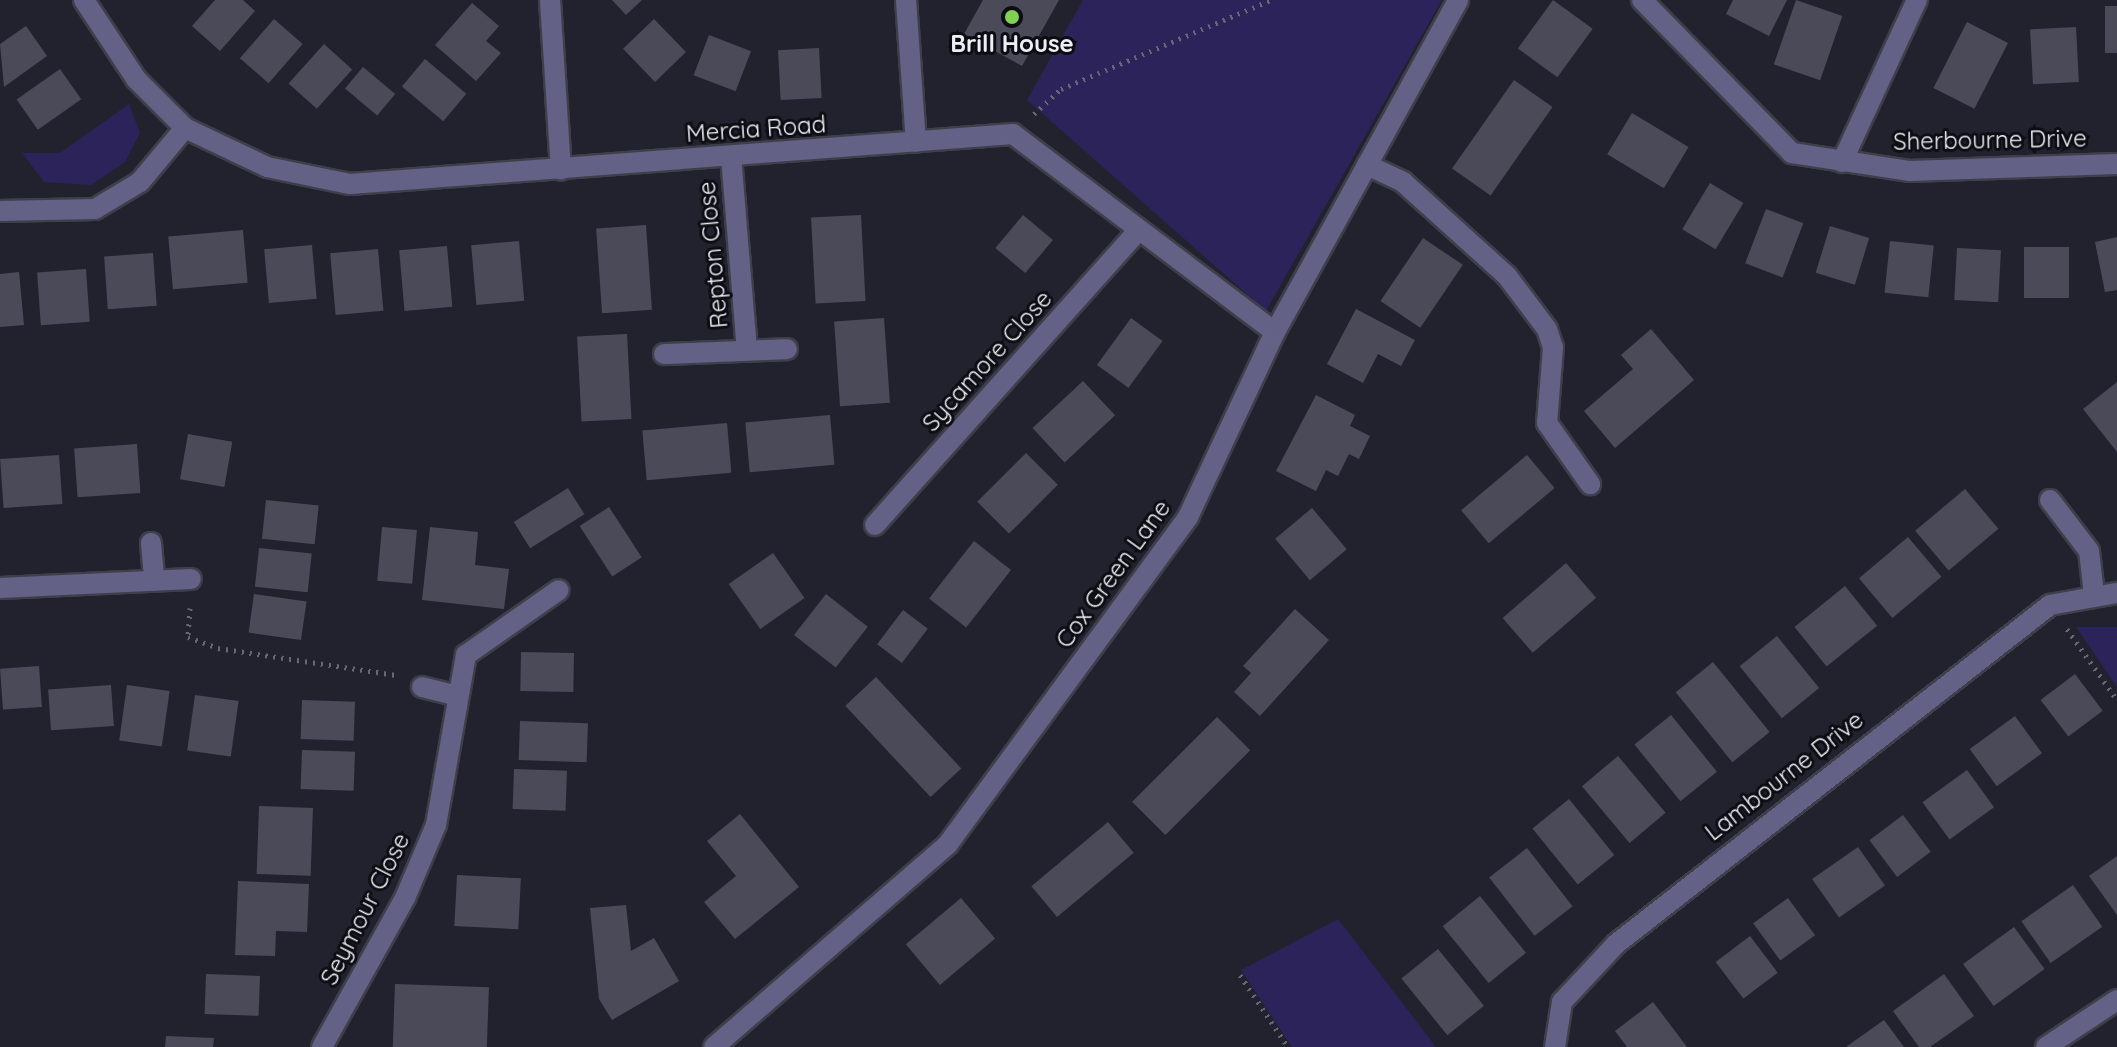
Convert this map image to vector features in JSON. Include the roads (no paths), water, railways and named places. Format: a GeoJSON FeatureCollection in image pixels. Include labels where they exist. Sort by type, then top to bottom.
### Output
{"type":"FeatureCollection","features":[{"type":"Feature","properties":{"kind":"street","name":"Mercia Road"},"geometry":{"type":"LineString","coordinates":[[84,0],[136,79],[185,128],[267,167],[350,184],[1013,134],[1137,232]]}},
{"type":"Feature","properties":{"kind":"street"},"geometry":{"type":"LineString","coordinates":[[550,0],[561,170]]}},
{"type":"Feature","properties":{"kind":"street"},"geometry":{"type":"LineString","coordinates":[[906,0],[916,142]]}},
{"type":"Feature","properties":{"kind":"street","name":"Cox Green Lane"},"geometry":{"type":"LineString","coordinates":[[714,1047],[948,844],[1188,517],[1275,332],[1458,0]]}},
{"type":"Feature","properties":{"kind":"street","name":"Sherbourne Drive"},"geometry":{"type":"LineString","coordinates":[[1642,0],[1792,153],[1909,171],[2117,164]]}},
{"type":"Feature","properties":{"kind":"street"},"geometry":{"type":"LineString","coordinates":[[1842,162],[1917,0]]}},
{"type":"Feature","properties":{"kind":"street"},"geometry":{"type":"LineString","coordinates":[[0,211],[95,209],[140,182],[185,128]]}},
{"type":"Feature","properties":{"kind":"street","name":"Repton Close"},"geometry":{"type":"LineString","coordinates":[[731,156],[747,350]]}},
{"type":"Feature","properties":{"kind":"street"},"geometry":{"type":"LineString","coordinates":[[1367,165],[1403,182],[1507,276],[1547,329],[1553,347],[1547,423],[1590,484]]}},
{"type":"Feature","properties":{"kind":"street"},"geometry":{"type":"LineString","coordinates":[[1137,232],[1275,332]]}},
{"type":"Feature","properties":{"kind":"street","name":"Sycamore Close"},"geometry":{"type":"LineString","coordinates":[[875,525],[1137,232]]}},
{"type":"Feature","properties":{"kind":"street","name":"Repton Close"},"geometry":{"type":"LineString","coordinates":[[664,354],[787,349]]}},
{"type":"Feature","properties":{"kind":"street"},"geometry":{"type":"LineString","coordinates":[[2050,500],[2089,551],[2094,595]]}},
{"type":"Feature","properties":{"kind":"street"},"geometry":{"type":"LineString","coordinates":[[151,543],[154,581]]}},
{"type":"Feature","properties":{"kind":"street"},"geometry":{"type":"LineString","coordinates":[[0,588],[191,579]]}},
{"type":"Feature","properties":{"kind":"street","name":"Seymour Close"},"geometry":{"type":"LineString","coordinates":[[322,1047],[405,898],[436,825],[466,655],[559,590]]}},
{"type":"Feature","properties":{"kind":"street","name":"Lambourne Drive"},"geometry":{"type":"LineString","coordinates":[[1555,1047],[1562,1002],[1616,944],[2050,605],[2117,593]]}},
{"type":"Feature","properties":{"kind":"street"},"geometry":{"type":"LineString","coordinates":[[422,687],[458,696]]}},
{"type":"Feature","properties":{"kind":"street"},"geometry":{"type":"LineString","coordinates":[[2046,1047],[2117,1000]]}},
{"type":"Feature","properties":{"kind":"place","name":"Brill House"},"geometry":{"type":"Point","coordinates":[1012,17]}}]}
